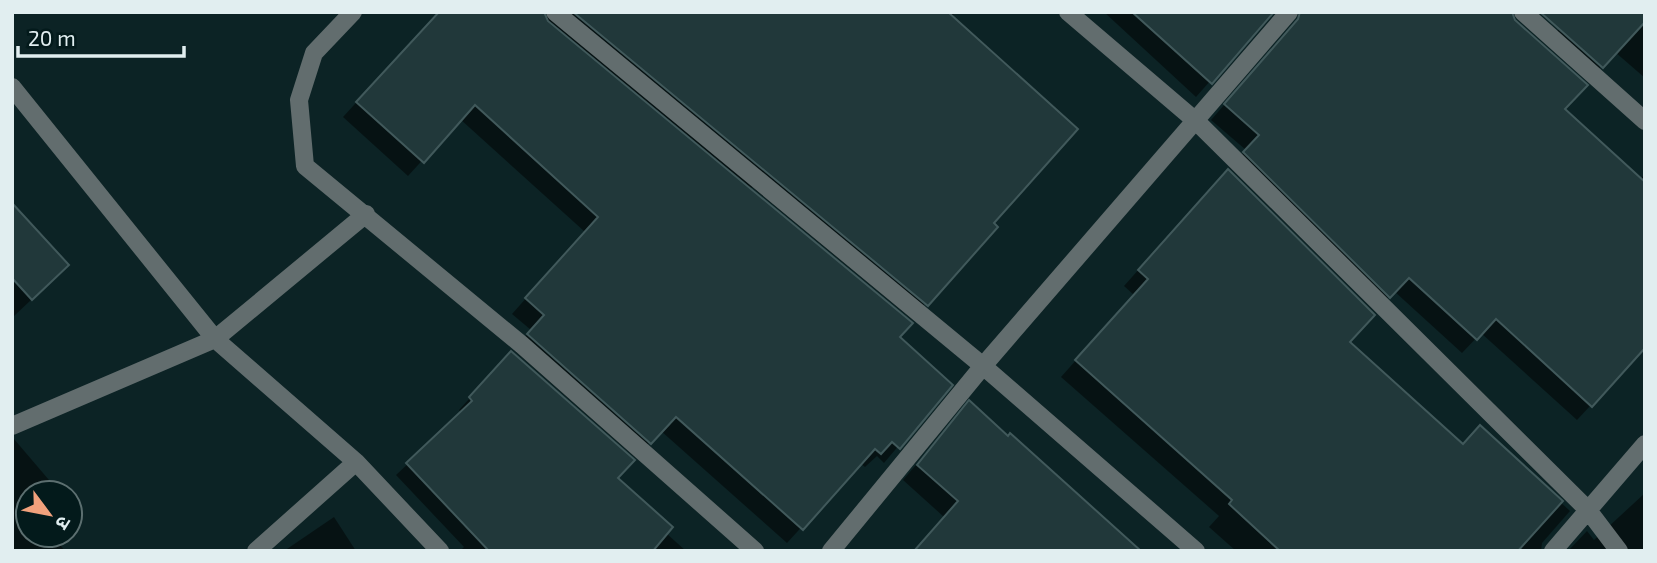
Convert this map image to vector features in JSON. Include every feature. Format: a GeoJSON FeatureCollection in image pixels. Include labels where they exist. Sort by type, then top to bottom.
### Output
{"type":"FeatureCollection","features":[{"type":"Feature","properties":{"kind":"street"},"geometry":{"type":"LineString","coordinates":[[353,12],[314,53],[299,100],[305,166],[522,345],[755,551]]}},
{"type":"Feature","properties":{"kind":"street"},"geometry":{"type":"LineString","coordinates":[[555,12],[983,366],[1196,551]]}},
{"type":"Feature","properties":{"kind":"street"},"geometry":{"type":"LineString","coordinates":[[1068,12],[1196,122],[1588,510],[1619,551]]}},
{"type":"Feature","properties":{"kind":"street"},"geometry":{"type":"LineString","coordinates":[[831,551],[983,366],[1289,12]]}},
{"type":"Feature","properties":{"kind":"street"},"geometry":{"type":"LineString","coordinates":[[1523,12],[1645,121]]}},
{"type":"Feature","properties":{"kind":"street"},"geometry":{"type":"LineString","coordinates":[[12,87],[215,339],[356,462],[440,551]]}},
{"type":"Feature","properties":{"kind":"street"},"geometry":{"type":"LineString","coordinates":[[12,426],[215,339],[366,214]]}},
{"type":"Feature","properties":{"kind":"street"},"geometry":{"type":"LineString","coordinates":[[1553,551],[1645,444]]}},
{"type":"Feature","properties":{"kind":"street"},"geometry":{"type":"LineString","coordinates":[[256,551],[356,462]]}},
{"type":"Feature","properties":{"kind":"building"},"geometry":{"type":"Polygon","coordinates":[[[439,12],[544,12],[548,21],[913,323],[900,337],[953,385],[900,449],[892,442],[881,454],[875,449],[803,530],[676,417],[651,444],[527,334],[544,315],[525,298],[598,217],[475,105],[424,163],[356,102],[439,12]]]}},
{"type":"Feature","properties":{"kind":"building"},"geometry":{"type":"Polygon","coordinates":[[[573,12],[948,12],[1078,129],[994,223],[998,227],[928,306],[573,12]]]}},
{"type":"Feature","properties":{"kind":"building"},"geometry":{"type":"Polygon","coordinates":[[[1132,12],[1274,12],[1212,84],[1132,12]]]}},
{"type":"Feature","properties":{"kind":"building"},"geometry":{"type":"Polygon","coordinates":[[[1300,12],[1512,12],[1515,20],[1588,85],[1565,109],[1645,182],[1645,348],[1592,407],[1496,319],[1477,340],[1409,278],[1390,298],[1243,152],[1259,135],[1224,104],[1298,19],[1300,12]]]}},
{"type":"Feature","properties":{"kind":"building"},"geometry":{"type":"Polygon","coordinates":[[[1540,12],[1645,12],[1645,22],[1603,68],[1540,12]]]}},
{"type":"Feature","properties":{"kind":"building"},"geometry":{"type":"Polygon","coordinates":[[[1228,169],[1375,315],[1350,342],[1463,444],[1480,425],[1563,501],[1518,551],[1280,551],[1229,504],[1232,500],[1075,360],[1148,279],[1138,270],[1228,169]]]}},
{"type":"Feature","properties":{"kind":"building"},"geometry":{"type":"Polygon","coordinates":[[[12,203],[69,265],[32,300],[12,278],[12,203]]]}},
{"type":"Feature","properties":{"kind":"building"},"geometry":{"type":"Polygon","coordinates":[[[511,351],[635,460],[618,478],[673,527],[653,551],[489,551],[406,463],[472,401],[469,397],[511,351]]]}},
{"type":"Feature","properties":{"kind":"building"},"geometry":{"type":"Polygon","coordinates":[[[969,400],[1008,436],[1010,433],[1141,551],[914,551],[958,501],[917,465],[969,400]]]}}]}
